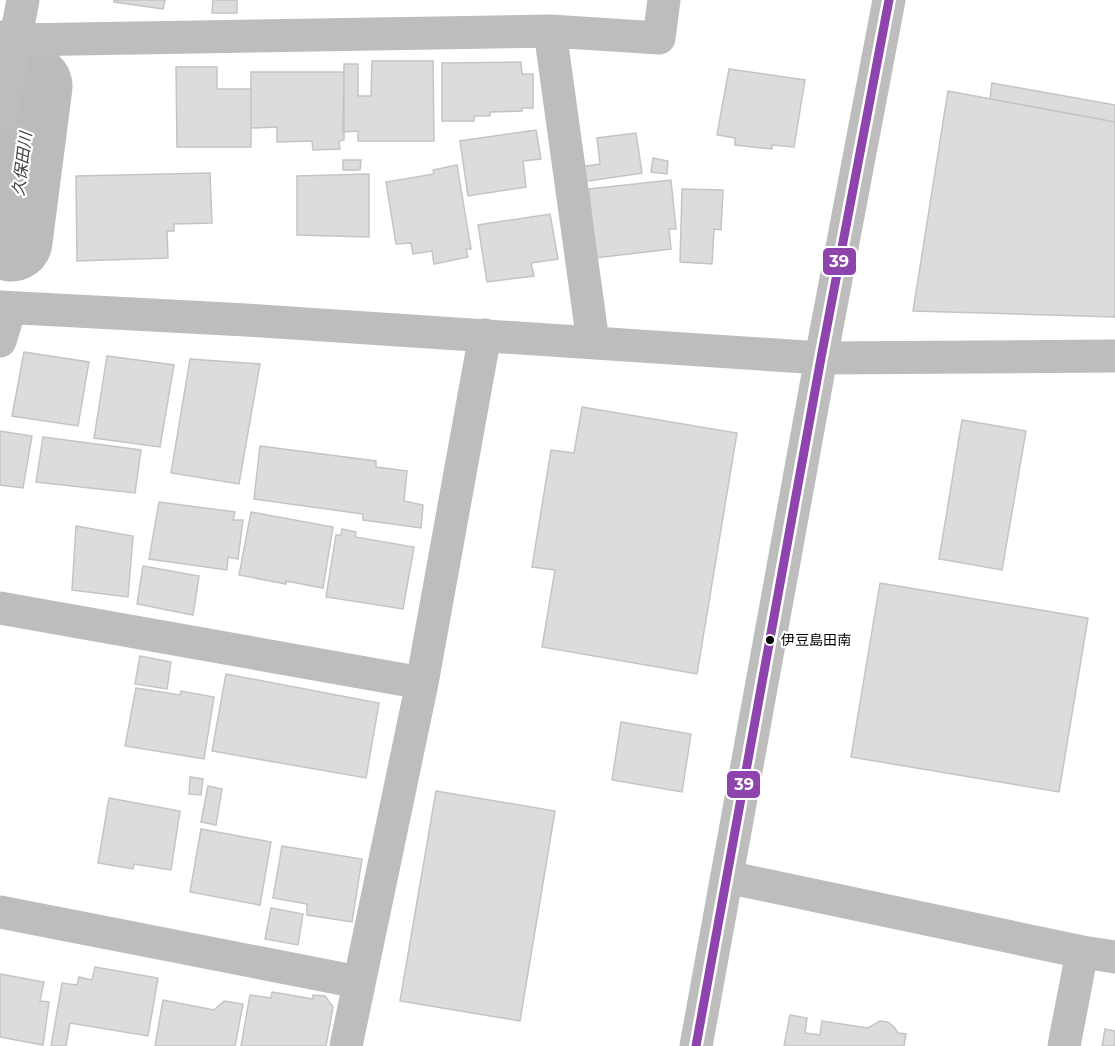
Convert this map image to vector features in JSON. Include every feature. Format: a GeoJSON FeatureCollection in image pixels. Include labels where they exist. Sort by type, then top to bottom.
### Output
{"type":"FeatureCollection","features":[{"type":"Feature","properties":{"kind":"street"},"geometry":{"type":"LineString","coordinates":[[0,118],[8,39],[23,0]]}},
{"type":"Feature","properties":{"kind":"street"},"geometry":{"type":"LineString","coordinates":[[8,39],[550,32],[659,38],[664,0]]}},
{"type":"Feature","properties":{"kind":"street"},"geometry":{"type":"LineString","coordinates":[[696,1046],[821,358],[889,0]]}},
{"type":"Feature","properties":{"kind":"street"},"geometry":{"type":"LineString","coordinates":[[550,32],[593,342]]}},
{"type":"Feature","properties":{"kind":"street"},"geometry":{"type":"LineString","coordinates":[[0,341],[5,307],[485,334],[821,358],[1115,357]]}},
{"type":"Feature","properties":{"kind":"street"},"geometry":{"type":"LineString","coordinates":[[346,1046],[422,683],[485,334]]}},
{"type":"Feature","properties":{"kind":"street"},"geometry":{"type":"LineString","coordinates":[[0,608],[422,683]]}},
{"type":"Feature","properties":{"kind":"street"},"geometry":{"type":"LineString","coordinates":[[727,877],[1115,957]]}},
{"type":"Feature","properties":{"kind":"street"},"geometry":{"type":"LineString","coordinates":[[0,912],[358,982]]}},
{"type":"Feature","properties":{"kind":"street"},"geometry":{"type":"LineString","coordinates":[[1064,1046],[1082,952]]}},
{"type":"Feature","properties":{"kind":"building"},"geometry":{"type":"Polygon","coordinates":[[[114,0],[165,0],[163,9],[114,2],[114,0]]]}},
{"type":"Feature","properties":{"kind":"building"},"geometry":{"type":"Polygon","coordinates":[[[213,0],[237,0],[237,13],[212,13],[213,0]]]}},
{"type":"Feature","properties":{"kind":"building"},"geometry":{"type":"Polygon","coordinates":[[[372,61],[433,61],[434,141],[358,141],[358,131],[343,132],[344,64],[358,64],[358,96],[371,96],[372,61]]]}},
{"type":"Feature","properties":{"kind":"building"},"geometry":{"type":"Polygon","coordinates":[[[521,62],[522,74],[533,74],[533,108],[522,108],[522,111],[490,112],[490,116],[474,116],[474,121],[442,121],[442,63],[521,62]]]}},
{"type":"Feature","properties":{"kind":"building"},"geometry":{"type":"Polygon","coordinates":[[[176,67],[217,67],[217,89],[251,89],[251,147],[177,147],[176,67]]]}},
{"type":"Feature","properties":{"kind":"building"},"geometry":{"type":"Polygon","coordinates":[[[729,69],[805,80],[794,147],[772,145],[772,149],[735,145],[735,138],[717,135],[729,69]]]}},
{"type":"Feature","properties":{"kind":"building"},"geometry":{"type":"Polygon","coordinates":[[[251,72],[344,72],[344,140],[339,141],[340,149],[313,150],[312,141],[277,142],[277,127],[251,128],[251,72]]]}},
{"type":"Feature","properties":{"kind":"building"},"geometry":{"type":"Polygon","coordinates":[[[992,83],[1115,105],[1115,122],[990,99],[992,83]]]}},
{"type":"Feature","properties":{"kind":"building"},"geometry":{"type":"Polygon","coordinates":[[[948,91],[1115,122],[1115,317],[913,311],[948,91]]]}},
{"type":"Feature","properties":{"kind":"building"},"geometry":{"type":"Polygon","coordinates":[[[536,130],[541,159],[523,161],[526,187],[468,196],[460,141],[536,130]]]}},
{"type":"Feature","properties":{"kind":"building"},"geometry":{"type":"Polygon","coordinates":[[[636,133],[642,173],[582,182],[580,167],[600,164],[597,138],[636,133]]]}},
{"type":"Feature","properties":{"kind":"building"},"geometry":{"type":"Polygon","coordinates":[[[653,158],[668,161],[667,174],[651,172],[653,158]]]}},
{"type":"Feature","properties":{"kind":"building"},"geometry":{"type":"Polygon","coordinates":[[[343,160],[361,160],[360,170],[343,170],[343,160]]]}},
{"type":"Feature","properties":{"kind":"building"},"geometry":{"type":"Polygon","coordinates":[[[457,165],[471,249],[466,249],[468,257],[434,264],[432,251],[413,254],[411,243],[396,244],[386,182],[434,174],[433,170],[457,165]]]}},
{"type":"Feature","properties":{"kind":"building"},"geometry":{"type":"Polygon","coordinates":[[[210,173],[212,223],[174,224],[174,231],[167,231],[168,258],[77,261],[76,176],[210,173]]]}},
{"type":"Feature","properties":{"kind":"building"},"geometry":{"type":"Polygon","coordinates":[[[369,174],[369,237],[297,235],[297,176],[369,174]]]}},
{"type":"Feature","properties":{"kind":"building"},"geometry":{"type":"Polygon","coordinates":[[[671,180],[676,229],[669,229],[671,249],[595,258],[589,189],[671,180]]]}},
{"type":"Feature","properties":{"kind":"building"},"geometry":{"type":"Polygon","coordinates":[[[682,189],[723,190],[721,230],[714,229],[712,264],[680,262],[682,189]]]}},
{"type":"Feature","properties":{"kind":"building"},"geometry":{"type":"Polygon","coordinates":[[[550,214],[558,259],[531,263],[534,276],[487,282],[478,225],[550,214]]]}},
{"type":"Feature","properties":{"kind":"building"},"geometry":{"type":"Polygon","coordinates":[[[24,352],[89,362],[78,426],[12,416],[24,352]]]}},
{"type":"Feature","properties":{"kind":"building"},"geometry":{"type":"Polygon","coordinates":[[[107,356],[174,365],[160,447],[94,438],[107,356]]]}},
{"type":"Feature","properties":{"kind":"building"},"geometry":{"type":"Polygon","coordinates":[[[190,359],[260,364],[239,484],[171,473],[190,359]]]}},
{"type":"Feature","properties":{"kind":"building"},"geometry":{"type":"Polygon","coordinates":[[[582,407],[737,433],[697,674],[542,647],[555,570],[532,567],[551,450],[574,453],[582,407]]]}},
{"type":"Feature","properties":{"kind":"building"},"geometry":{"type":"Polygon","coordinates":[[[962,420],[1026,431],[1002,570],[939,559],[962,420]]]}},
{"type":"Feature","properties":{"kind":"building"},"geometry":{"type":"Polygon","coordinates":[[[0,431],[32,436],[23,488],[0,485],[0,431]]]}},
{"type":"Feature","properties":{"kind":"building"},"geometry":{"type":"Polygon","coordinates":[[[43,437],[141,450],[135,493],[36,482],[43,437]]]}},
{"type":"Feature","properties":{"kind":"building"},"geometry":{"type":"Polygon","coordinates":[[[260,446],[376,461],[376,467],[407,471],[404,501],[423,505],[421,528],[363,520],[363,514],[254,499],[260,446]]]}},
{"type":"Feature","properties":{"kind":"building"},"geometry":{"type":"Polygon","coordinates":[[[159,502],[235,512],[233,520],[243,520],[238,559],[228,557],[227,570],[149,559],[159,502]]]}},
{"type":"Feature","properties":{"kind":"building"},"geometry":{"type":"Polygon","coordinates":[[[251,512],[333,527],[323,588],[239,575],[251,512]]]}},
{"type":"Feature","properties":{"kind":"building"},"geometry":{"type":"Polygon","coordinates":[[[76,526],[133,536],[128,597],[72,590],[76,526]]]}},
{"type":"Feature","properties":{"kind":"building"},"geometry":{"type":"Polygon","coordinates":[[[342,529],[356,532],[355,537],[414,547],[403,609],[326,597],[336,535],[341,535],[342,529]]]}},
{"type":"Feature","properties":{"kind":"building"},"geometry":{"type":"Polygon","coordinates":[[[143,566],[199,576],[193,615],[137,604],[143,566]]]}},
{"type":"Feature","properties":{"kind":"building"},"geometry":{"type":"Polygon","coordinates":[[[880,583],[1088,618],[1059,792],[851,757],[880,583]]]}},
{"type":"Feature","properties":{"kind":"building"},"geometry":{"type":"Polygon","coordinates":[[[140,656],[171,662],[167,689],[135,684],[140,656]]]}},
{"type":"Feature","properties":{"kind":"building"},"geometry":{"type":"Polygon","coordinates":[[[226,674],[379,703],[366,778],[212,751],[226,674]]]}},
{"type":"Feature","properties":{"kind":"building"},"geometry":{"type":"Polygon","coordinates":[[[136,688],[180,695],[181,691],[214,697],[204,759],[125,746],[136,688]]]}},
{"type":"Feature","properties":{"kind":"building"},"geometry":{"type":"Polygon","coordinates":[[[621,722],[691,734],[682,792],[612,780],[621,722]]]}},
{"type":"Feature","properties":{"kind":"building"},"geometry":{"type":"Polygon","coordinates":[[[190,777],[203,779],[201,795],[189,794],[190,777]]]}},
{"type":"Feature","properties":{"kind":"building"},"geometry":{"type":"Polygon","coordinates":[[[208,786],[222,789],[216,825],[201,822],[208,786]]]}},
{"type":"Feature","properties":{"kind":"building"},"geometry":{"type":"Polygon","coordinates":[[[436,791],[555,811],[520,1021],[400,1001],[436,791]]]}},
{"type":"Feature","properties":{"kind":"building"},"geometry":{"type":"Polygon","coordinates":[[[109,798],[180,811],[171,870],[134,864],[133,869],[98,863],[109,798]]]}},
{"type":"Feature","properties":{"kind":"building"},"geometry":{"type":"Polygon","coordinates":[[[201,829],[271,842],[260,905],[190,892],[201,829]]]}},
{"type":"Feature","properties":{"kind":"building"},"geometry":{"type":"Polygon","coordinates":[[[282,846],[362,859],[352,922],[307,915],[307,904],[273,898],[282,846]]]}},
{"type":"Feature","properties":{"kind":"building"},"geometry":{"type":"Polygon","coordinates":[[[271,908],[303,914],[298,945],[265,939],[271,908]]]}},
{"type":"Feature","properties":{"kind":"building"},"geometry":{"type":"Polygon","coordinates":[[[95,967],[158,978],[148,1036],[70,1023],[66,1046],[51,1046],[62,983],[77,985],[79,977],[92,980],[95,967]]]}},
{"type":"Feature","properties":{"kind":"building"},"geometry":{"type":"Polygon","coordinates":[[[0,974],[44,982],[40,1001],[49,1002],[43,1045],[0,1037],[0,974]]]}},
{"type":"Feature","properties":{"kind":"building"},"geometry":{"type":"Polygon","coordinates":[[[272,992],[313,999],[313,995],[325,996],[333,1007],[326,1046],[241,1046],[250,995],[271,998],[272,992]]]}},
{"type":"Feature","properties":{"kind":"building"},"geometry":{"type":"Polygon","coordinates":[[[163,1000],[214,1010],[224,1001],[243,1004],[235,1046],[155,1046],[163,1000]]]}},
{"type":"Feature","properties":{"kind":"building"},"geometry":{"type":"Polygon","coordinates":[[[790,1015],[807,1018],[805,1033],[820,1035],[822,1021],[868,1028],[880,1021],[888,1022],[898,1033],[906,1034],[904,1046],[784,1046],[790,1015]]]}},
{"type":"Feature","properties":{"kind":"building"},"geometry":{"type":"Polygon","coordinates":[[[1105,1029],[1115,1031],[1115,1046],[1102,1046],[1105,1029]]]}},
{"type":"Feature","properties":{"kind":"waterway","name":"久保田川"},"geometry":{"type":"LineString","coordinates":[[12,241],[32,86]]}},
{"type":"Feature","properties":{"kind":"transit line","name":"39"},"geometry":{"type":"LineString","coordinates":[[696,1046],[821,358],[889,0]]}},
{"type":"Feature","properties":{"kind":"place","name":"伊豆島田南"},"geometry":{"type":"Point","coordinates":[770,640]}}]}
